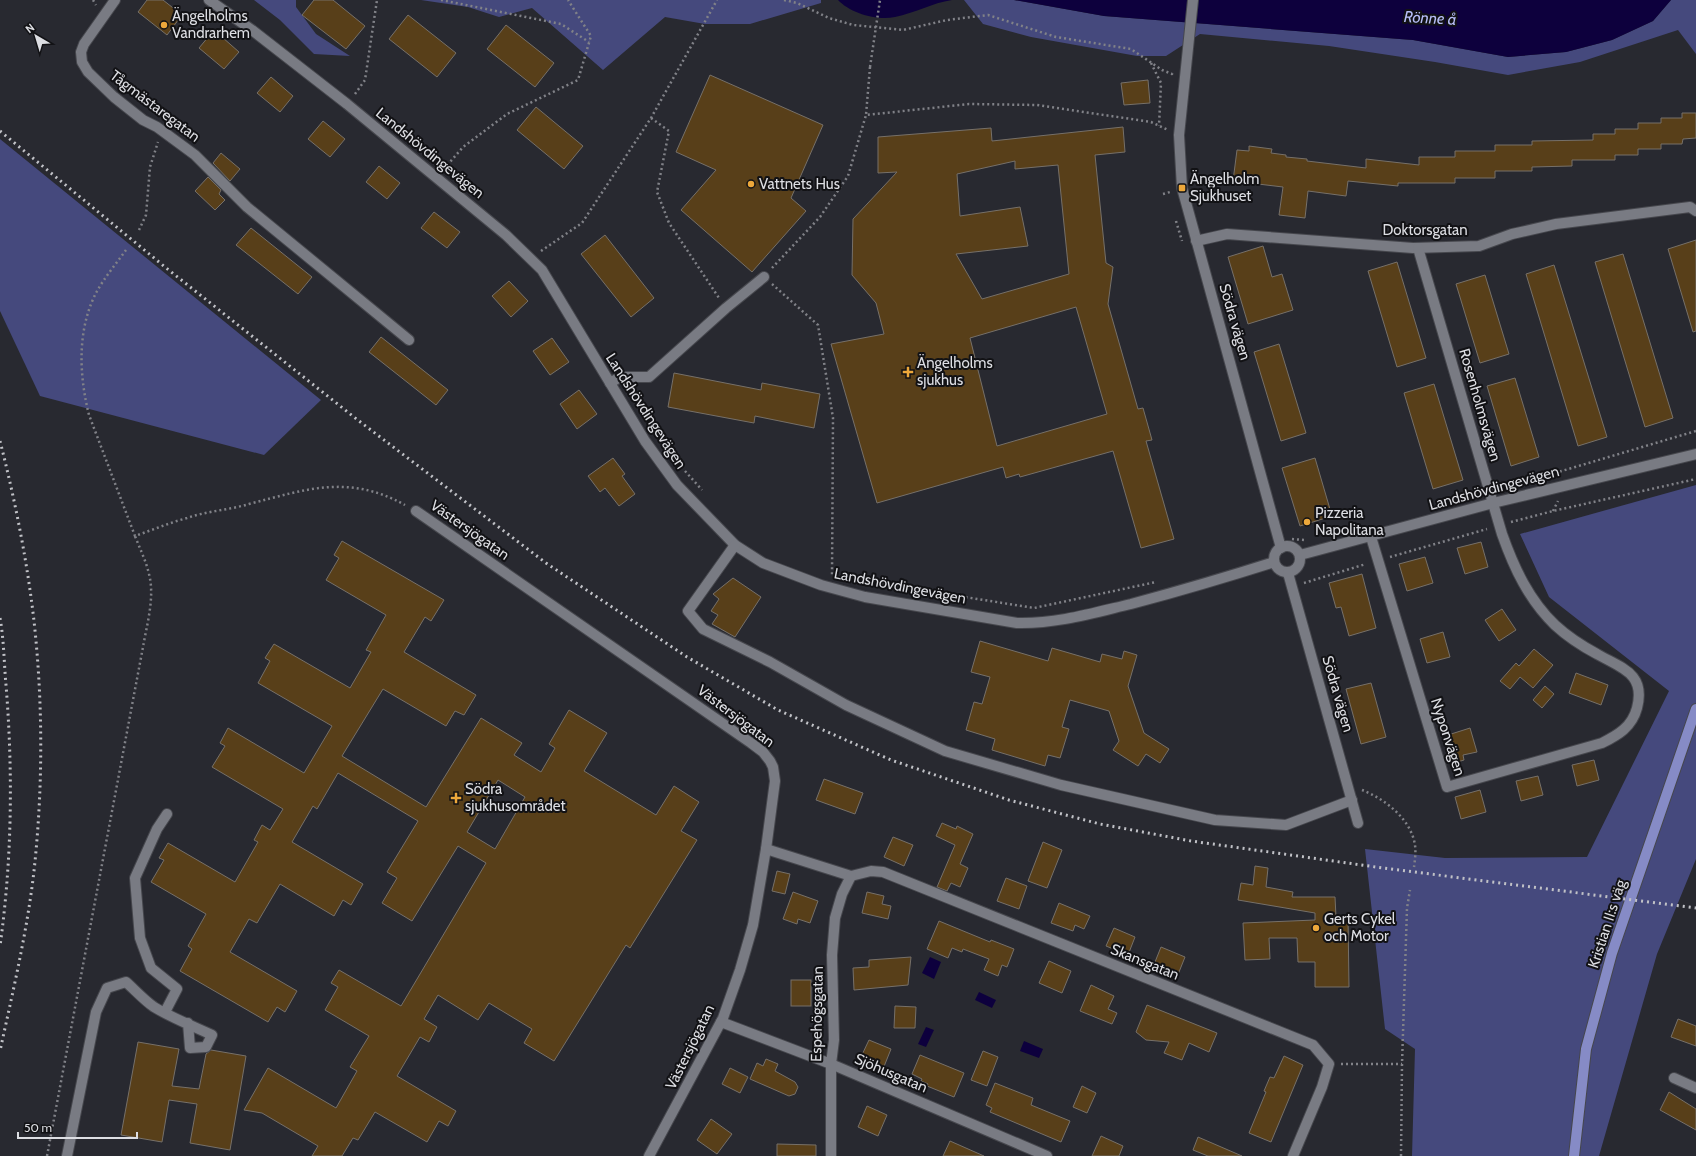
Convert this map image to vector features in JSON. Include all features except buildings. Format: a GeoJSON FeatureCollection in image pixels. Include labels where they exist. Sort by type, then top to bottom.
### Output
{"type":"FeatureCollection","features":[{"type":"Feature","properties":{"kind":"main road","name":"Kristian II:s väg"},"geometry":{"type":"LineString","coordinates":[[1574,1156],[1586,1049],[1612,953],[1696,708]]}},
{"type":"Feature","properties":{"kind":"street","name":"Tågmästaregatan"},"geometry":{"type":"LineString","coordinates":[[115,0],[84,44],[81,52],[82,62],[88,72],[114,97],[143,120],[157,127],[195,155],[247,207],[409,340]]}},
{"type":"Feature","properties":{"kind":"street","name":"Landshövdingevägen"},"geometry":{"type":"LineString","coordinates":[[209,0],[252,30],[347,104],[506,234],[542,270],[645,441],[677,485],[735,545],[763,563],[821,585],[865,597],[1017,623],[1039,624],[1098,612],[1197,586],[1274,562]]}},
{"type":"Feature","properties":{"kind":"street","name":"Södra vägen"},"geometry":{"type":"LineString","coordinates":[[1193,0],[1179,135],[1182,188],[1281,548]]}},
{"type":"Feature","properties":{"kind":"street","name":"Doktorsgatan"},"geometry":{"type":"LineString","coordinates":[[1196,241],[1227,234],[1244,234],[1418,248],[1479,246],[1512,234],[1564,223],[1690,207],[1696,211]]}},
{"type":"Feature","properties":{"kind":"street","name":"Rosenholmsvägen"},"geometry":{"type":"LineString","coordinates":[[1418,248],[1493,503],[1505,542],[1517,572],[1540,607],[1555,625],[1574,641],[1606,659],[1624,667],[1632,676],[1639,689],[1640,695],[1635,716],[1628,726]]}},
{"type":"Feature","properties":{"kind":"street"},"geometry":{"type":"LineString","coordinates":[[610,383],[620,378],[650,377],[726,308],[764,277]]}},
{"type":"Feature","properties":{"kind":"street","name":"Landshövdingevägen"},"geometry":{"type":"LineString","coordinates":[[1300,555],[1493,503],[1696,454]]}},
{"type":"Feature","properties":{"kind":"street","name":"Västersjögatan"},"geometry":{"type":"LineString","coordinates":[[416,511],[763,752],[773,768],[775,781],[766,849],[753,925],[740,970],[720,1022],[650,1156]]}},
{"type":"Feature","properties":{"kind":"street","name":"Nyponvägen"},"geometry":{"type":"LineString","coordinates":[[1371,537],[1447,787],[1602,743],[1618,734],[1628,726]]}},
{"type":"Feature","properties":{"kind":"street"},"geometry":{"type":"LineString","coordinates":[[735,545],[688,611],[703,629],[770,662],[846,705],[945,751],[1061,785],[1215,820],[1286,825],[1352,800]]}},
{"type":"Feature","properties":{"kind":"street"},"geometry":{"type":"LineString","coordinates":[[1287,546],[1292,547],[1300,555],[1301,561],[1298,567],[1294,571],[1288,573],[1279,570],[1274,562],[1276,554],[1281,548],[1287,546]]}},
{"type":"Feature","properties":{"kind":"street","name":"Södra vägen"},"geometry":{"type":"LineString","coordinates":[[1288,573],[1358,823]]}},
{"type":"Feature","properties":{"kind":"street"},"geometry":{"type":"LineString","coordinates":[[165,1012],[178,988],[151,968],[140,938],[135,878],[157,829],[168,814]]}},
{"type":"Feature","properties":{"kind":"street"},"geometry":{"type":"LineString","coordinates":[[766,849],[851,876]]}},
{"type":"Feature","properties":{"kind":"street","name":"Skansgatan"},"geometry":{"type":"LineString","coordinates":[[851,876],[871,871],[883,872],[1313,1045],[1329,1064]]}},
{"type":"Feature","properties":{"kind":"street","name":"Espehögsgatan"},"geometry":{"type":"LineString","coordinates":[[831,1156],[831,1064],[834,1040],[832,955],[835,918],[842,894],[851,876]]}},
{"type":"Feature","properties":{"kind":"street"},"geometry":{"type":"LineString","coordinates":[[67,1156],[96,1012],[107,988],[126,982],[153,1006],[188,1023]]}},
{"type":"Feature","properties":{"kind":"street","name":"Sjöhusgatan"},"geometry":{"type":"LineString","coordinates":[[720,1022],[831,1064],[1047,1156]]}},
{"type":"Feature","properties":{"kind":"street"},"geometry":{"type":"LineString","coordinates":[[1293,1156],[1322,1087],[1329,1064]]}},
{"type":"Feature","properties":{"kind":"street"},"geometry":{"type":"LineString","coordinates":[[1674,1078],[1696,1088]]}},
{"type":"Feature","properties":{"kind":"path"},"geometry":{"type":"LineString","coordinates":[[347,104],[365,80],[377,0]]}},
{"type":"Feature","properties":{"kind":"path"},"geometry":{"type":"LineString","coordinates":[[441,0],[561,24],[589,42]]}},
{"type":"Feature","properties":{"kind":"path"},"geometry":{"type":"LineString","coordinates":[[437,178],[464,147],[506,114],[578,80],[591,36],[568,0]]}},
{"type":"Feature","properties":{"kind":"path"},"geometry":{"type":"LineString","coordinates":[[541,252],[582,223],[651,118],[717,0]]}},
{"type":"Feature","properties":{"kind":"path"},"geometry":{"type":"LineString","coordinates":[[784,0],[797,3],[829,18],[853,25],[903,30],[947,20],[988,15],[1056,37],[1131,49],[1162,70],[1172,74]]}},
{"type":"Feature","properties":{"kind":"path"},"geometry":{"type":"LineString","coordinates":[[832,576],[833,418],[818,325],[764,277],[820,217],[848,176],[866,115],[870,67],[880,0]]}},
{"type":"Feature","properties":{"kind":"path"},"geometry":{"type":"LineString","coordinates":[[1151,62],[1161,83],[1160,126]]}},
{"type":"Feature","properties":{"kind":"path"},"geometry":{"type":"LineString","coordinates":[[866,115],[969,104],[1037,105],[1151,122],[1179,135]]}},
{"type":"Feature","properties":{"kind":"path"},"geometry":{"type":"LineString","coordinates":[[651,118],[669,130],[657,192],[669,223],[726,308]]}},
{"type":"Feature","properties":{"kind":"path"},"geometry":{"type":"LineString","coordinates":[[139,230],[146,215],[150,167],[159,140],[157,127]]}},
{"type":"Feature","properties":{"kind":"path"},"geometry":{"type":"LineString","coordinates":[[1162,194],[1173,192]]}},
{"type":"Feature","properties":{"kind":"path"},"geometry":{"type":"LineString","coordinates":[[534,247],[544,254]]}},
{"type":"Feature","properties":{"kind":"path"},"geometry":{"type":"LineString","coordinates":[[47,1156],[143,647],[151,591],[149,573],[89,415],[84,394],[82,376],[84,333],[87,313],[97,292],[126,250]]}},
{"type":"Feature","properties":{"kind":"path"},"geometry":{"type":"LineString","coordinates":[[683,470],[705,493]]}},
{"type":"Feature","properties":{"kind":"path"},"geometry":{"type":"LineString","coordinates":[[135,536],[188,517],[248,505],[289,493],[328,486],[351,486],[371,490],[396,500],[416,511]]}},
{"type":"Feature","properties":{"kind":"path"},"geometry":{"type":"LineString","coordinates":[[1553,511],[1559,498]]}},
{"type":"Feature","properties":{"kind":"path"},"geometry":{"type":"LineString","coordinates":[[825,574],[840,577]]}},
{"type":"Feature","properties":{"kind":"path"},"geometry":{"type":"LineString","coordinates":[[848,578],[1034,608],[1164,580]]}},
{"type":"Feature","properties":{"kind":"path"},"geometry":{"type":"LineString","coordinates":[[1347,784],[1372,794],[1384,802],[1403,820],[1414,837],[1416,847],[1414,867]]}},
{"type":"Feature","properties":{"kind":"path"},"geometry":{"type":"LineString","coordinates":[[1401,1156],[1402,1064],[1407,908],[1410,890]]}},
{"type":"Feature","properties":{"kind":"path"},"geometry":{"type":"LineString","coordinates":[[1329,1064],[1402,1064]]}},
{"type":"Feature","properties":{"kind":"shaded area"},"geometry":{"type":"Polygon","coordinates":[[[254,0],[296,0],[296,7],[316,34],[350,56],[314,54],[280,20],[254,0]]]}},
{"type":"Feature","properties":{"kind":"shaded area"},"geometry":{"type":"Polygon","coordinates":[[[421,0],[821,0],[821,3],[750,24],[705,24],[665,17],[603,70],[532,8],[499,17],[468,7],[421,0]]]}},
{"type":"Feature","properties":{"kind":"shaded area"},"geometry":{"type":"Polygon","coordinates":[[[964,0],[1014,0],[1104,16],[1413,40],[1508,57],[1566,52],[1612,40],[1653,21],[1671,0],[1696,0],[1696,54],[1678,30],[1580,62],[1508,75],[1329,46],[1200,34],[1166,56],[1137,56],[1031,37],[983,24],[964,0]]]}},
{"type":"Feature","properties":{"kind":"shaded area"},"geometry":{"type":"Polygon","coordinates":[[[0,139],[321,400],[264,455],[40,396],[0,311],[0,139]]]}},
{"type":"Feature","properties":{"kind":"shaded area"},"geometry":{"type":"Polygon","coordinates":[[[1696,485],[1696,859],[1657,954],[1599,1156],[1412,1156],[1415,1049],[1385,1029],[1365,849],[1445,858],[1587,857],[1669,691],[1549,597],[1520,534],[1696,485]]]}},
{"type":"Feature","properties":{"kind":"water"},"geometry":{"type":"Polygon","coordinates":[[[838,0],[952,0],[937,3],[895,17],[880,18],[864,15],[849,9],[838,0]]]}},
{"type":"Feature","properties":{"kind":"water","name":"Rönne å"},"geometry":{"type":"Polygon","coordinates":[[[1014,0],[1671,0],[1653,21],[1612,40],[1566,52],[1508,57],[1413,40],[1104,16],[1014,0]]]}},
{"type":"Feature","properties":{"kind":"water"},"geometry":{"type":"Polygon","coordinates":[[[930,957],[941,962],[934,979],[922,973],[930,957]]]}},
{"type":"Feature","properties":{"kind":"water"},"geometry":{"type":"Polygon","coordinates":[[[979,992],[996,1000],[992,1008],[975,1000],[979,992]]]}},
{"type":"Feature","properties":{"kind":"water"},"geometry":{"type":"Polygon","coordinates":[[[926,1027],[934,1030],[926,1047],[918,1044],[926,1027]]]}},
{"type":"Feature","properties":{"kind":"water"},"geometry":{"type":"Polygon","coordinates":[[[1024,1041],[1043,1049],[1039,1058],[1020,1051],[1024,1041]]]}},
{"type":"Feature","properties":{"kind":"railway"},"geometry":{"type":"LineString","coordinates":[[0,131],[165,267],[359,421],[546,563],[687,657],[778,710],[891,760],[1009,800],[1100,824],[1191,841],[1383,868],[1696,908]]}},
{"type":"Feature","properties":{"kind":"railway"},"geometry":{"type":"LineString","coordinates":[[0,441],[11,485],[28,575],[37,652],[41,746],[37,840],[31,894],[28,916],[0,1051]]}},
{"type":"Feature","properties":{"kind":"railway"},"geometry":{"type":"LineString","coordinates":[[0,618],[10,750],[9,849],[0,946]]}},
{"type":"Feature","properties":{"kind":"place","name":"Ängelholms Vandrarhem"},"geometry":{"type":"Point","coordinates":[164,25]}},
{"type":"Feature","properties":{"kind":"place","name":"Vattnets Hus"},"geometry":{"type":"Point","coordinates":[751,184]}},
{"type":"Feature","properties":{"kind":"place","name":"Ängelholm Sjukhuset"},"geometry":{"type":"Point","coordinates":[1182,188]}},
{"type":"Feature","properties":{"kind":"place","name":"Ängelholms sjukhus"},"geometry":{"type":"Point","coordinates":[908,372]}},
{"type":"Feature","properties":{"kind":"place","name":"Pizzeria Napolitana"},"geometry":{"type":"Point","coordinates":[1307,522]}},
{"type":"Feature","properties":{"kind":"place","name":"Södra sjukhusområdet"},"geometry":{"type":"Point","coordinates":[456,798]}},
{"type":"Feature","properties":{"kind":"place","name":"Gerts Cykel och Motor"},"geometry":{"type":"Point","coordinates":[1316,928]}}]}
